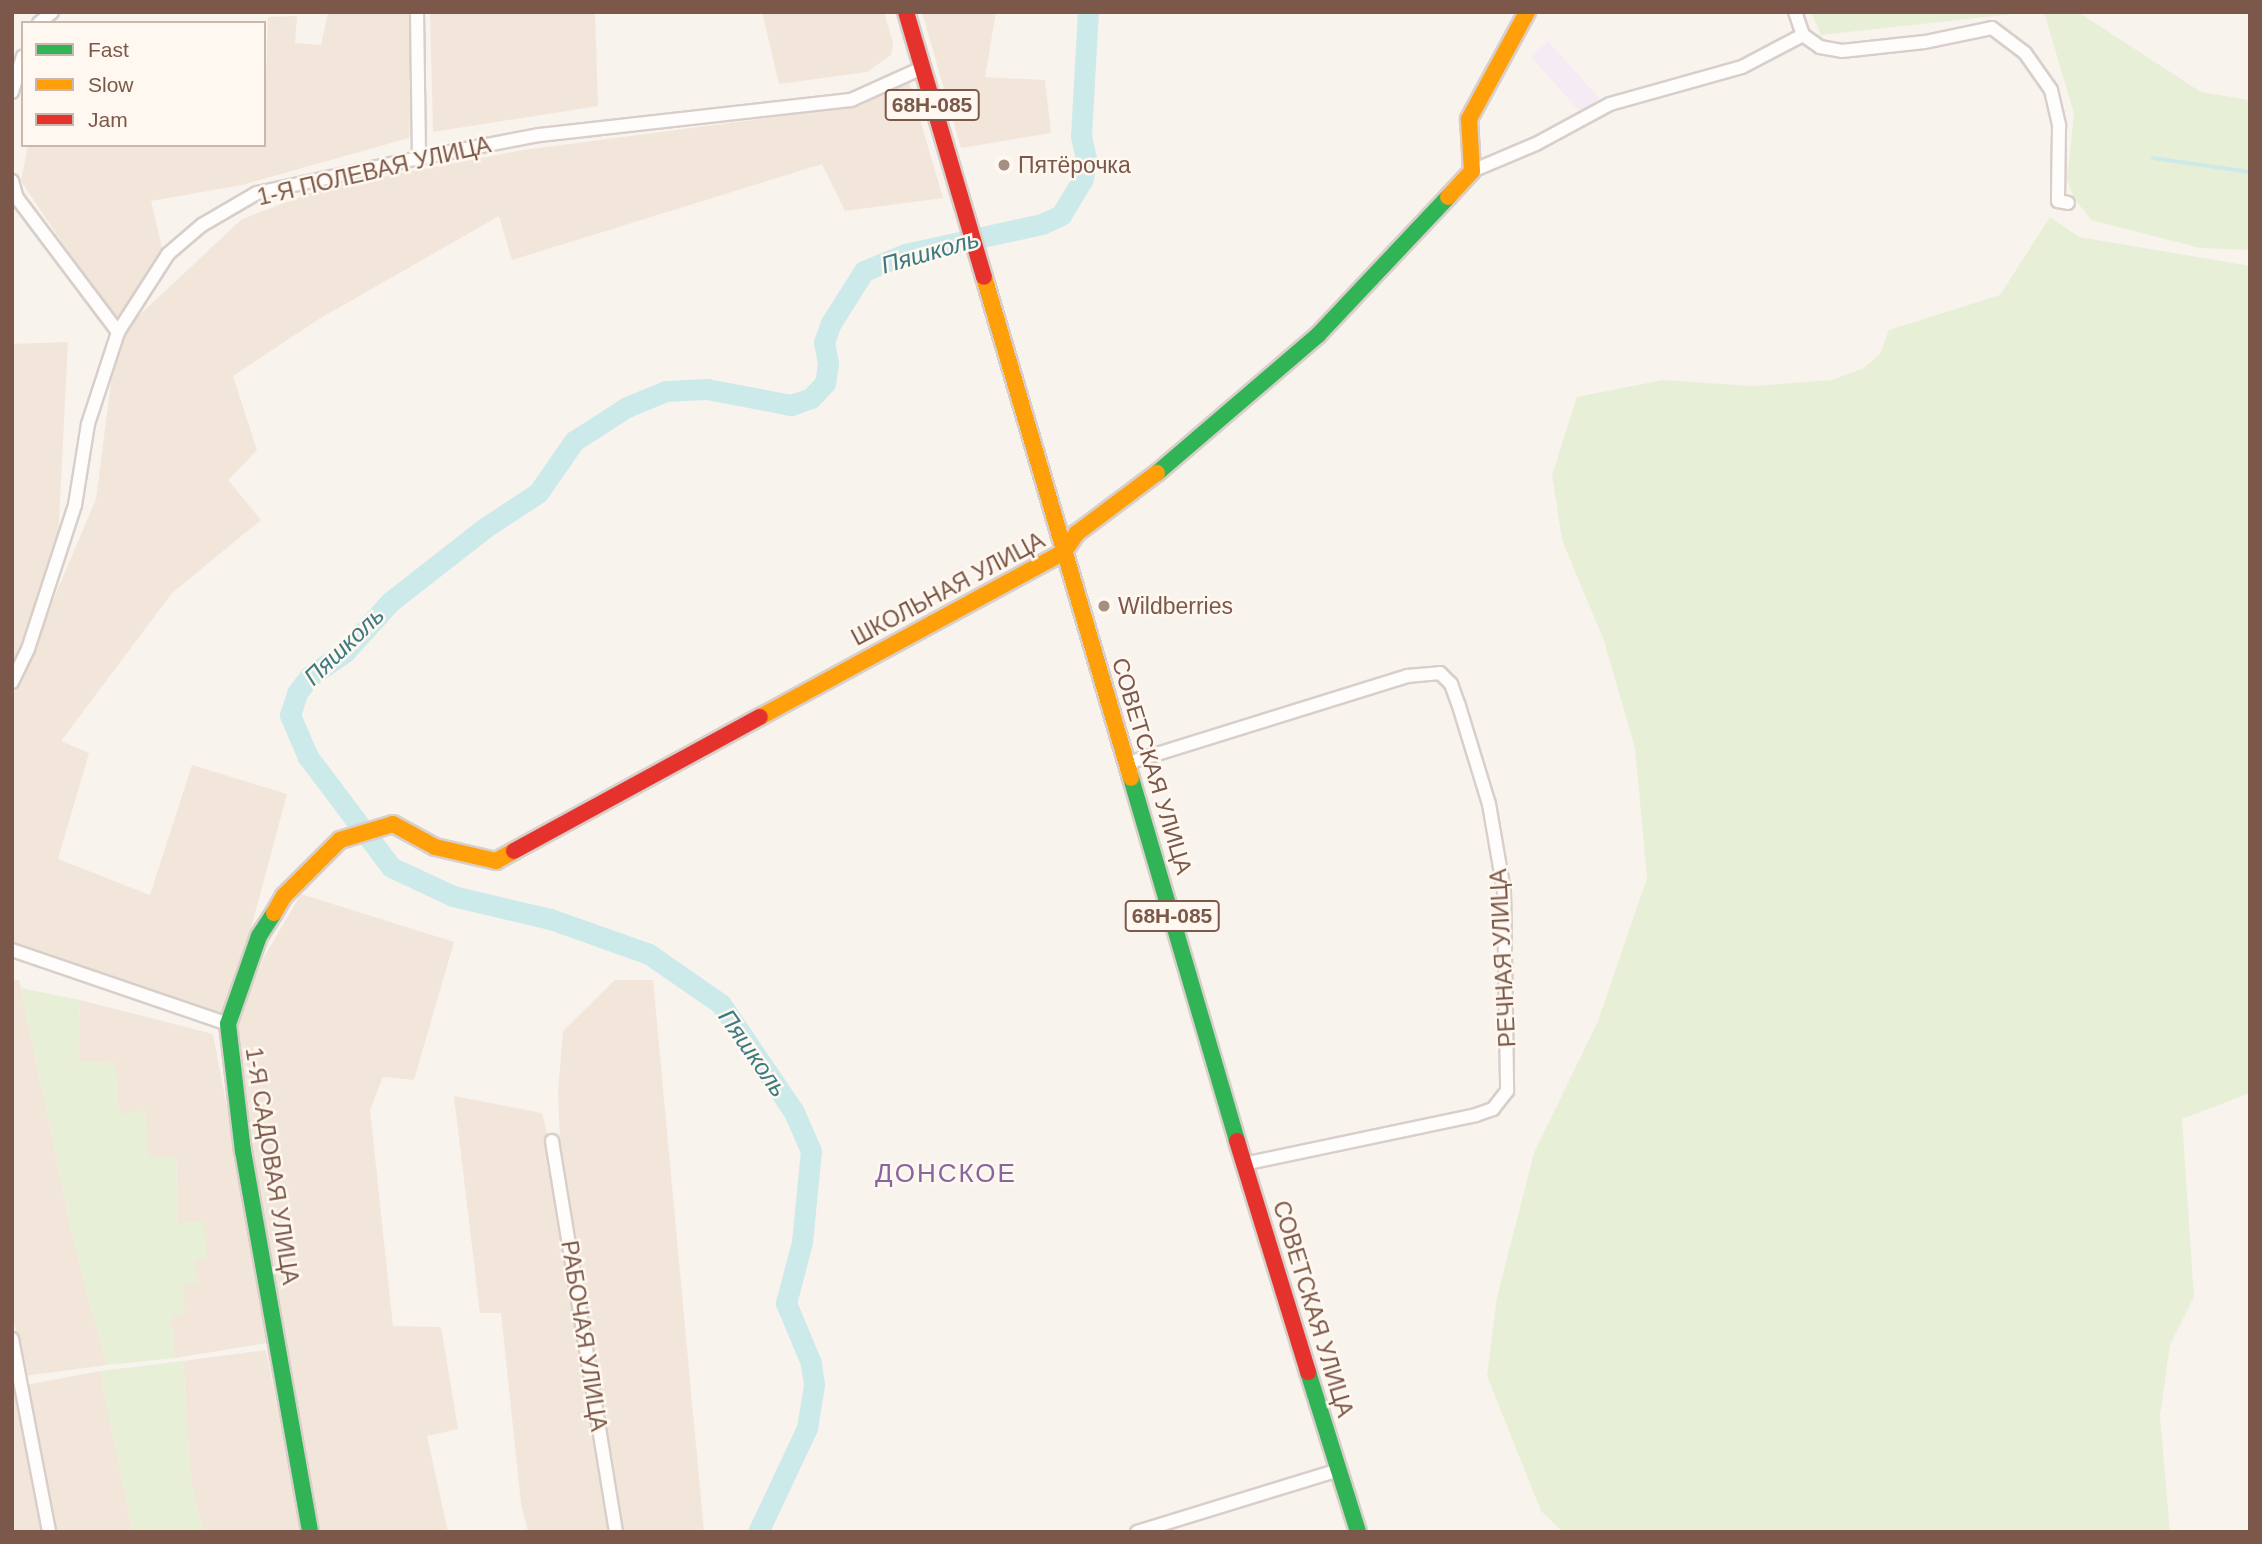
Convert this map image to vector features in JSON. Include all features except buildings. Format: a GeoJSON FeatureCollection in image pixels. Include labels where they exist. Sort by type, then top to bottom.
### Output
{"type":"FeatureCollection","features":[{"type":"Feature","properties":{"kind":"street"},"geometry":{"type":"LineString","coordinates":[[417,12],[419,158]]}},
{"type":"Feature","properties":{"kind":"street","name":"СОВЕТСКАЯ УЛИЦА"},"geometry":{"type":"LineString","coordinates":[[906,12],[1244,1164],[1358,1532]]}},
{"type":"Feature","properties":{"kind":"street"},"geometry":{"type":"LineString","coordinates":[[1472,171],[1469,119],[1527,12]]}},
{"type":"Feature","properties":{"kind":"street"},"geometry":{"type":"LineString","coordinates":[[1795,12],[1803,35],[1820,47],[1842,51],[1925,42],[1992,28],[2025,53],[2051,90],[2059,126],[2058,201],[2068,203]]}},
{"type":"Feature","properties":{"kind":"street","name":"ШКОЛЬНАЯ УЛИЦА"},"geometry":{"type":"LineString","coordinates":[[340,840],[393,824],[435,848],[496,861],[1064,552],[1077,533],[1181,456],[1318,335],[1472,171],[1536,144],[1610,104],[1742,67],[1803,35]]}},
{"type":"Feature","properties":{"kind":"street"},"geometry":{"type":"LineString","coordinates":[[12,92],[21,63]]}},
{"type":"Feature","properties":{"kind":"street","name":"1-Я ПОЛЕВАЯ УЛИЦА"},"geometry":{"type":"LineString","coordinates":[[12,682],[28,649],[75,505],[88,424],[118,332],[168,254],[202,225],[257,194],[419,158],[539,135],[851,100],[922,68]]}},
{"type":"Feature","properties":{"kind":"street"},"geometry":{"type":"LineString","coordinates":[[12,181],[17,198],[118,332]]}},
{"type":"Feature","properties":{"kind":"street","name":"РЕЧНАЯ УЛИЦА"},"geometry":{"type":"LineString","coordinates":[[1128,763],[1407,676],[1440,673],[1451,684],[1460,706],[1489,804],[1504,891],[1507,1091],[1493,1109],[1476,1115],[1244,1164]]}},
{"type":"Feature","properties":{"kind":"street","name":"1-Я САДОВАЯ УЛИЦА"},"geometry":{"type":"LineString","coordinates":[[310,1532],[243,1151],[228,1024],[259,936],[284,896],[340,840]]}},
{"type":"Feature","properties":{"kind":"street"},"geometry":{"type":"LineString","coordinates":[[12,950],[228,1024]]}},
{"type":"Feature","properties":{"kind":"street","name":"РАБОЧАЯ УЛИЦА"},"geometry":{"type":"LineString","coordinates":[[552,1141],[616,1532]]}},
{"type":"Feature","properties":{"kind":"street"},"geometry":{"type":"LineString","coordinates":[[12,1339],[49,1532]]}},
{"type":"Feature","properties":{"kind":"street"},"geometry":{"type":"LineString","coordinates":[[1137,1532],[1339,1470]]}},
{"type":"Feature","properties":{"kind":"shaded area"},"geometry":{"type":"Polygon","coordinates":[[[328,12],[413,12],[409,138],[242,185],[151,201],[165,261],[114,320],[21,181],[28,147],[266,147],[268,17],[297,16],[295,43],[321,45],[328,12]]]}},
{"type":"Feature","properties":{"kind":"shaded area"},"geometry":{"type":"Polygon","coordinates":[[[430,12],[595,12],[598,106],[433,132],[430,12]]]}},
{"type":"Feature","properties":{"kind":"shaded area"},"geometry":{"type":"Polygon","coordinates":[[[762,12],[884,12],[893,43],[891,55],[867,72],[779,84],[762,12]]]}},
{"type":"Feature","properties":{"kind":"shaded area"},"geometry":{"type":"Polygon","coordinates":[[[922,12],[996,12],[985,77],[1045,80],[1051,133],[961,148],[922,12]]]}},
{"type":"Feature","properties":{"kind":"shaded area"},"geometry":{"type":"Polygon","coordinates":[[[1548,41],[1599,98],[1582,114],[1531,57],[1548,41]]]}},
{"type":"Feature","properties":{"kind":"shaded area"},"geometry":{"type":"Polygon","coordinates":[[[909,82],[943,198],[845,211],[822,164],[512,260],[499,216],[319,319],[233,376],[257,450],[228,480],[261,520],[172,593],[61,741],[89,753],[58,859],[150,895],[192,765],[287,794],[234,992],[223,1018],[12,944],[12,698],[96,499],[117,336],[242,219],[323,188],[523,150],[860,106],[909,82]]]}},
{"type":"Feature","properties":{"kind":"shaded area"},"geometry":{"type":"Polygon","coordinates":[[[68,342],[58,542],[12,667],[12,344],[68,342]]]}},
{"type":"Feature","properties":{"kind":"shaded area"},"geometry":{"type":"Polygon","coordinates":[[[301,894],[454,942],[414,1080],[383,1077],[370,1110],[393,1326],[441,1327],[458,1429],[427,1436],[448,1532],[317,1532],[240,1095],[238,1022],[263,959],[301,894]]]}},
{"type":"Feature","properties":{"kind":"shaded area"},"geometry":{"type":"Polygon","coordinates":[[[12,980],[19,980],[21,988],[75,1247],[107,1365],[24,1376],[12,1310],[12,980]]]}},
{"type":"Feature","properties":{"kind":"shaded area"},"geometry":{"type":"Polygon","coordinates":[[[615,980],[653,980],[704,1532],[528,1532],[521,1503],[501,1313],[480,1313],[454,1096],[542,1113],[562,1195],[558,1092],[563,1031],[615,980]]]}},
{"type":"Feature","properties":{"kind":"shaded area"},"geometry":{"type":"Polygon","coordinates":[[[80,1000],[213,1034],[272,1342],[175,1358],[171,1315],[194,1261],[204,1222],[178,1223],[176,1157],[149,1158],[119,1114],[115,1063],[78,1062],[80,1000]]]}},
{"type":"Feature","properties":{"kind":"shaded area"},"geometry":{"type":"Polygon","coordinates":[[[266,1350],[302,1532],[203,1532],[191,1483],[183,1361],[266,1350]]]}},
{"type":"Feature","properties":{"kind":"shaded area"},"geometry":{"type":"Polygon","coordinates":[[[12,1369],[44,1532],[12,1532],[12,1369]]]}},
{"type":"Feature","properties":{"kind":"shaded area"},"geometry":{"type":"Polygon","coordinates":[[[100,1371],[133,1532],[54,1532],[26,1385],[100,1371]]]}},
{"type":"Feature","properties":{"kind":"green space"},"geometry":{"type":"Polygon","coordinates":[[[1811,12],[2022,12],[2022,13],[1821,35],[1811,12]]]}},
{"type":"Feature","properties":{"kind":"green space"},"geometry":{"type":"Polygon","coordinates":[[[2044,12],[2078,12],[2201,92],[2250,100],[2250,250],[2200,248],[2091,220],[2074,198],[2067,180],[2074,114],[2044,12]]]}},
{"type":"Feature","properties":{"kind":"green space"},"geometry":{"type":"Polygon","coordinates":[[[2050,217],[2079,237],[2250,266],[2250,1093],[2182,1119],[2194,1297],[2170,1345],[2160,1416],[2170,1532],[1563,1532],[1541,1511],[1487,1376],[1497,1297],[1534,1153],[1598,1021],[1647,878],[1635,748],[1604,641],[1562,540],[1552,475],[1577,397],[1663,380],[1752,386],[1832,380],[1864,368],[1880,354],[1889,330],[2000,295],[2050,217]]]}},
{"type":"Feature","properties":{"kind":"green space"},"geometry":{"type":"Polygon","coordinates":[[[21,988],[80,1000],[78,1062],[115,1063],[119,1114],[145,1111],[149,1158],[176,1156],[178,1223],[204,1222],[207,1258],[194,1261],[198,1282],[183,1285],[185,1314],[171,1315],[175,1358],[107,1365],[75,1247],[21,988]]]}},
{"type":"Feature","properties":{"kind":"green space"},"geometry":{"type":"Polygon","coordinates":[[[183,1361],[191,1483],[203,1532],[133,1532],[100,1371],[183,1361]]]}},
{"type":"Feature","properties":{"kind":"waterway","name":"Пяшколь"},"geometry":{"type":"LineString","coordinates":[[758,1532],[807,1428],[814,1385],[811,1363],[786,1303],[802,1242],[811,1151],[794,1112],[721,1004],[649,954],[550,919],[453,896],[391,867],[308,757],[290,715],[297,693],[310,676],[345,652],[390,602],[486,527],[538,493],[574,441],[627,407],[666,391],[707,389],[791,405],[811,398],[825,383],[828,363],[824,342],[831,323],[864,271],[905,254],[1042,224],[1061,215],[1083,179],[1086,158],[1081,136],[1088,12]]}},
{"type":"Feature","properties":{"kind":"waterway"},"geometry":{"type":"LineString","coordinates":[[2153,158],[2250,172]]}},
{"type":"Feature","properties":{"kind":"traffic: fast"},"geometry":{"type":"LineString","coordinates":[[1157,473],[1318,335],[1448,197]]}},
{"type":"Feature","properties":{"kind":"traffic: fast"},"geometry":{"type":"LineString","coordinates":[[1131,778],[1237,1141]]}},
{"type":"Feature","properties":{"kind":"traffic: fast"},"geometry":{"type":"LineString","coordinates":[[274,913],[259,936],[228,1024],[243,1151],[310,1532]]}},
{"type":"Feature","properties":{"kind":"traffic: fast"},"geometry":{"type":"LineString","coordinates":[[1308,1372],[1358,1532]]}},
{"type":"Feature","properties":{"kind":"traffic: slow"},"geometry":{"type":"LineString","coordinates":[[1448,197],[1472,171],[1469,119],[1527,12]]}},
{"type":"Feature","properties":{"kind":"traffic: slow"},"geometry":{"type":"LineString","coordinates":[[984,277],[1131,778]]}},
{"type":"Feature","properties":{"kind":"traffic: slow"},"geometry":{"type":"LineString","coordinates":[[760,717],[1064,552],[1077,533],[1157,473]]}},
{"type":"Feature","properties":{"kind":"traffic: slow"},"geometry":{"type":"LineString","coordinates":[[274,913],[284,896],[340,840],[393,824],[435,847],[496,861],[514,851]]}},
{"type":"Feature","properties":{"kind":"traffic: jam"},"geometry":{"type":"LineString","coordinates":[[906,12],[984,277]]}},
{"type":"Feature","properties":{"kind":"traffic: jam"},"geometry":{"type":"LineString","coordinates":[[514,851],[760,717]]}},
{"type":"Feature","properties":{"kind":"traffic: jam"},"geometry":{"type":"LineString","coordinates":[[1237,1141],[1308,1372]]}},
{"type":"Feature","properties":{"kind":"place","name":"Пятёрочка"},"geometry":{"type":"Point","coordinates":[1004,165]}},
{"type":"Feature","properties":{"kind":"place","name":"Wildberries"},"geometry":{"type":"Point","coordinates":[1104,606]}},
{"type":"Feature","properties":{"kind":"district","name":"ДОНСКОЕ"},"geometry":{"type":"Point","coordinates":[946,1174]}}]}
